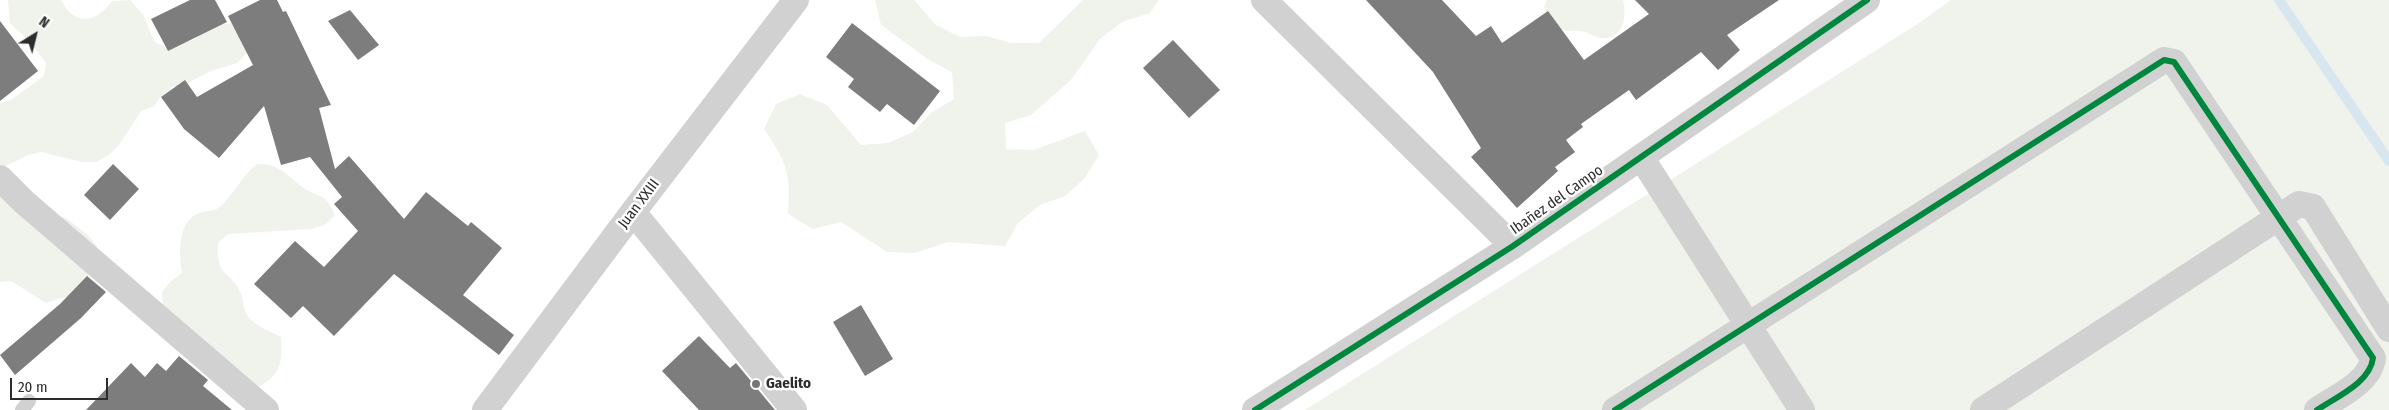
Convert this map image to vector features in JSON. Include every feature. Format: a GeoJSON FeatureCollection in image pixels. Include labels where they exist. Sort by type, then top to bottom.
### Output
{"type":"FeatureCollection","features":[{"type":"Feature","properties":{"kind":"street","name":"Juan XXIII"},"geometry":{"type":"LineString","coordinates":[[486,410],[633,212],[796,0]]}},
{"type":"Feature","properties":{"kind":"street"},"geometry":{"type":"LineString","coordinates":[[1264,0],[1514,246]]}},
{"type":"Feature","properties":{"kind":"street","name":"Ibañez del Campo"},"geometry":{"type":"LineString","coordinates":[[1255,410],[1514,246],[1867,0]]}},
{"type":"Feature","properties":{"kind":"street"},"geometry":{"type":"LineString","coordinates":[[1615,410],[2164,60],[2174,62],[2373,358],[2372,368],[2366,376],[2317,410]]}},
{"type":"Feature","properties":{"kind":"street"},"geometry":{"type":"LineString","coordinates":[[1641,157],[1802,410]]}},
{"type":"Feature","properties":{"kind":"street"},"geometry":{"type":"LineString","coordinates":[[0,178],[24,202],[251,405]]}},
{"type":"Feature","properties":{"kind":"street"},"geometry":{"type":"LineString","coordinates":[[1983,410],[2299,204],[2313,206],[2389,328]]}},
{"type":"Feature","properties":{"kind":"street"},"geometry":{"type":"LineString","coordinates":[[633,212],[794,410]]}},
{"type":"Feature","properties":{"kind":"shaded area"},"geometry":{"type":"Polygon","coordinates":[[[8,0],[61,0],[73,15],[86,19],[99,14],[112,1],[130,0],[143,15],[155,42],[167,48],[193,40],[214,24],[229,24],[242,19],[252,40],[246,54],[237,63],[211,71],[186,84],[172,87],[162,95],[154,106],[141,111],[119,145],[109,155],[96,162],[82,162],[41,152],[28,155],[4,167],[0,165],[0,103],[11,100],[44,76],[46,63],[30,42],[10,23],[8,0]]]}},
{"type":"Feature","properties":{"kind":"shaded area"},"geometry":{"type":"Polygon","coordinates":[[[875,0],[914,0],[936,25],[960,37],[987,36],[1011,43],[1039,43],[1083,0],[1159,0],[1150,13],[1122,22],[1100,39],[1070,81],[1031,115],[1005,123],[1006,149],[1034,150],[1085,131],[1099,155],[1085,178],[1065,196],[1040,205],[1018,223],[1005,246],[948,242],[915,253],[887,252],[841,222],[813,229],[788,214],[789,188],[786,169],[778,151],[764,129],[776,104],[800,94],[827,105],[861,145],[888,143],[913,132],[931,113],[954,99],[952,72],[929,60],[881,25],[875,0]]]}},
{"type":"Feature","properties":{"kind":"shaded area"},"geometry":{"type":"Polygon","coordinates":[[[1547,0],[1623,0],[1624,20],[1619,32],[1608,38],[1600,38],[1586,32],[1559,29],[1551,22],[1546,13],[1544,7],[1547,0]]]}},
{"type":"Feature","properties":{"kind":"shaded area"},"geometry":{"type":"Polygon","coordinates":[[[1951,0],[2389,0],[2389,410],[1305,410],[1916,25],[1951,0]]]}},
{"type":"Feature","properties":{"kind":"shaded area"},"geometry":{"type":"Polygon","coordinates":[[[257,164],[265,164],[283,171],[309,192],[325,199],[335,215],[325,225],[311,229],[228,234],[218,243],[219,264],[225,274],[237,286],[250,319],[281,337],[281,361],[279,366],[272,377],[259,387],[163,307],[162,292],[171,281],[182,273],[180,257],[181,240],[190,218],[220,206],[257,164]]]}},
{"type":"Feature","properties":{"kind":"shaded area"},"geometry":{"type":"Polygon","coordinates":[[[0,188],[26,207],[66,218],[88,235],[97,246],[100,261],[74,294],[46,303],[11,281],[0,282],[0,188]]]}},
{"type":"Feature","properties":{"kind":"building"},"geometry":{"type":"Polygon","coordinates":[[[190,0],[215,0],[227,22],[168,51],[151,19],[190,0]]]}},
{"type":"Feature","properties":{"kind":"building"},"geometry":{"type":"Polygon","coordinates":[[[260,0],[277,0],[283,12],[286,11],[331,105],[319,108],[335,169],[349,156],[404,219],[426,192],[468,226],[471,222],[502,248],[463,295],[514,335],[499,355],[394,274],[334,336],[303,306],[291,318],[254,284],[295,241],[324,267],[358,231],[334,204],[342,197],[310,157],[281,165],[264,106],[219,158],[184,129],[161,97],[185,80],[197,97],[253,65],[228,16],[260,0]]]}},
{"type":"Feature","properties":{"kind":"building"},"geometry":{"type":"Polygon","coordinates":[[[1366,0],[1442,0],[1476,36],[1491,26],[1502,43],[1548,11],[1584,60],[1649,14],[1635,0],[1779,0],[1727,35],[1740,50],[1718,70],[1701,52],[1636,100],[1629,90],[1581,124],[1583,127],[1566,140],[1575,152],[1555,167],[1558,171],[1517,208],[1471,157],[1481,148],[1433,72],[1366,0]]]}},
{"type":"Feature","properties":{"kind":"building"},"geometry":{"type":"Polygon","coordinates":[[[350,10],[379,45],[358,60],[328,21],[350,10]]]}},
{"type":"Feature","properties":{"kind":"building"},"geometry":{"type":"Polygon","coordinates":[[[0,21],[38,71],[0,101],[0,21]]]}},
{"type":"Feature","properties":{"kind":"building"},"geometry":{"type":"Polygon","coordinates":[[[852,23],[940,91],[914,125],[887,104],[880,112],[848,87],[854,79],[826,57],[852,23]]]}},
{"type":"Feature","properties":{"kind":"building"},"geometry":{"type":"Polygon","coordinates":[[[1173,40],[1220,90],[1189,118],[1143,68],[1173,40]]]}},
{"type":"Feature","properties":{"kind":"building"},"geometry":{"type":"Polygon","coordinates":[[[113,164],[139,189],[110,220],[84,195],[113,164]]]}},
{"type":"Feature","properties":{"kind":"building"},"geometry":{"type":"Polygon","coordinates":[[[87,276],[106,292],[81,318],[15,375],[0,355],[60,304],[87,276]]]}},
{"type":"Feature","properties":{"kind":"building"},"geometry":{"type":"Polygon","coordinates":[[[861,305],[893,359],[865,376],[833,322],[861,305]]]}},
{"type":"Feature","properties":{"kind":"building"},"geometry":{"type":"Polygon","coordinates":[[[699,336],[730,368],[736,363],[775,410],[699,410],[662,371],[699,336]]]}},
{"type":"Feature","properties":{"kind":"building"},"geometry":{"type":"Polygon","coordinates":[[[179,356],[208,380],[203,386],[232,410],[86,410],[131,363],[145,377],[157,363],[166,371],[179,356]]]}},
{"type":"Feature","properties":{"kind":"waterway"},"geometry":{"type":"LineString","coordinates":[[2279,0],[2389,161]]}},
{"type":"Feature","properties":{"kind":"cycle path"},"geometry":{"type":"LineString","coordinates":[[1255,410],[1513,246],[1867,0]]}},
{"type":"Feature","properties":{"kind":"cycle path"},"geometry":{"type":"LineString","coordinates":[[1615,410],[2164,60],[2174,62],[2373,358],[2371,367],[2359,382],[2317,410]]}},
{"type":"Feature","properties":{"kind":"place","name":"Gaelito"},"geometry":{"type":"Point","coordinates":[756,384]}}]}
